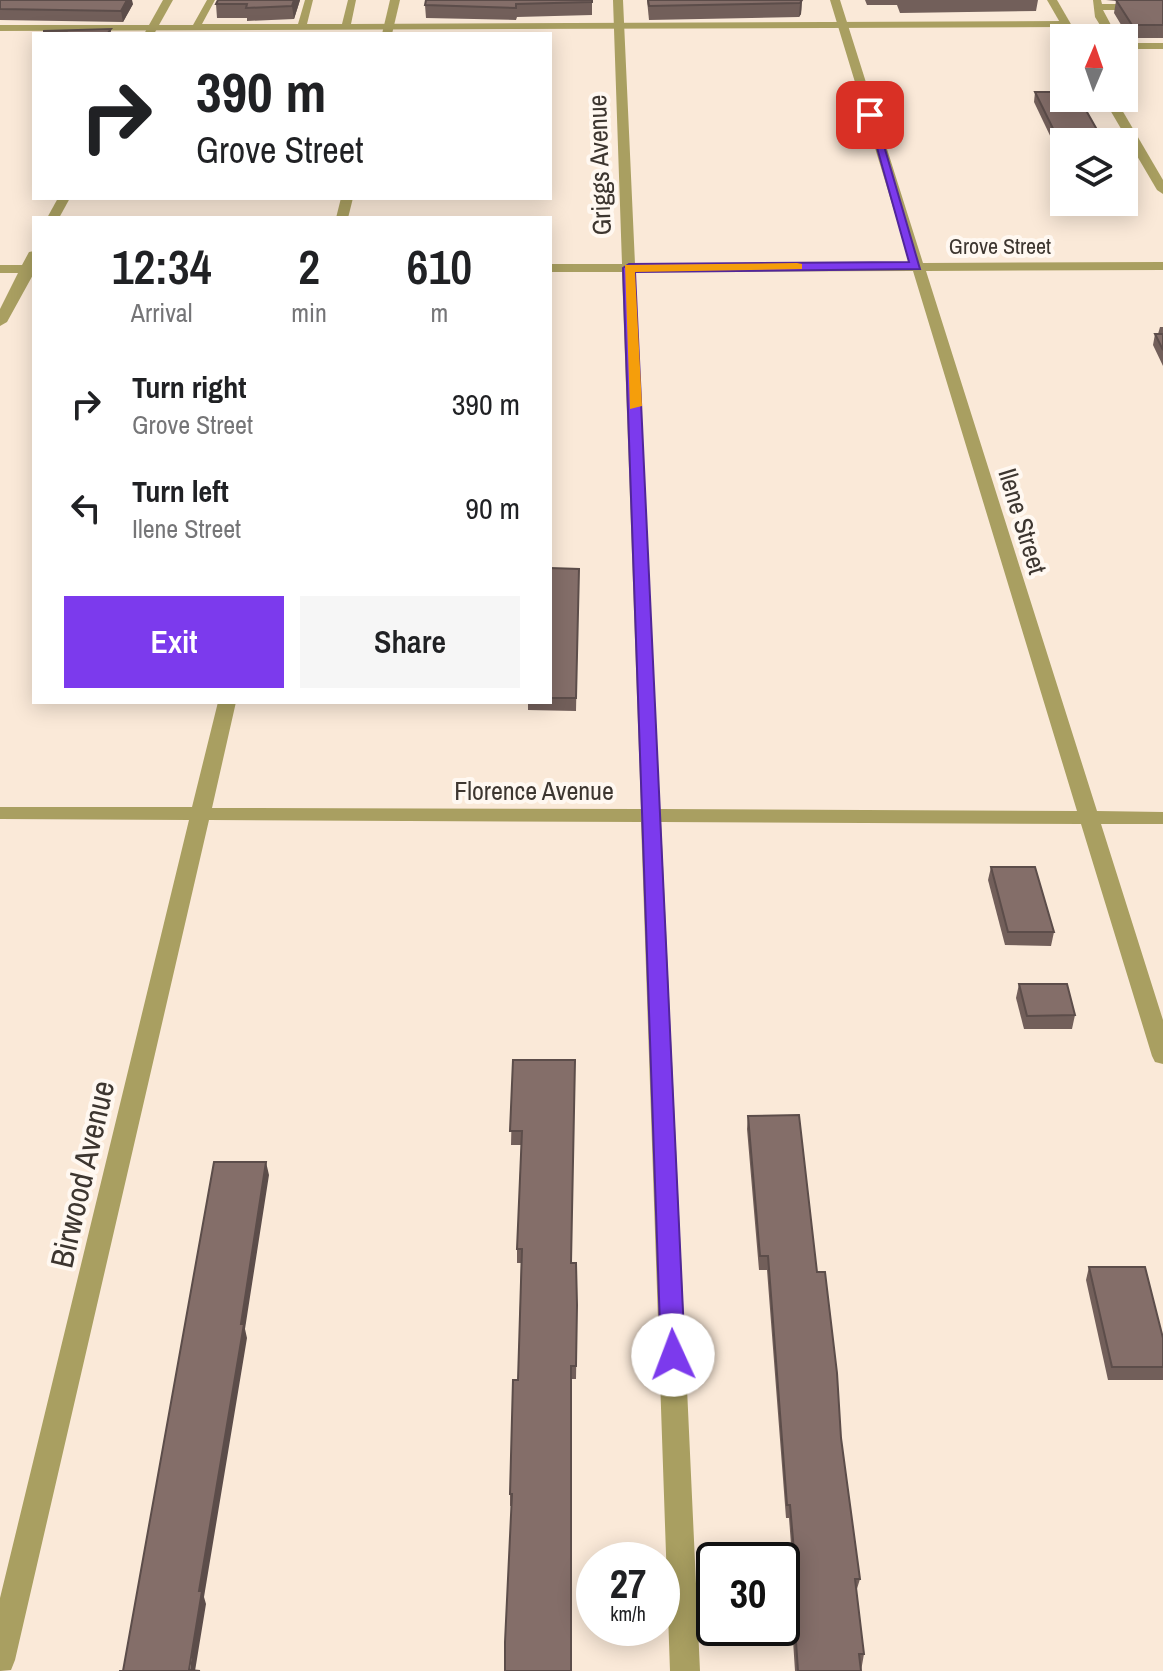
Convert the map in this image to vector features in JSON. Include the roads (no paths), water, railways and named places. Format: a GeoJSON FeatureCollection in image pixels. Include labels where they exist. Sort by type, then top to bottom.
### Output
{"type":"FeatureCollection","features":[{"type":"Feature","properties":{"kind":"street"},"geometry":{"type":"LineString","coordinates":[[150,31],[168,0]]}},
{"type":"Feature","properties":{"kind":"street"},"geometry":{"type":"LineString","coordinates":[[388,30],[395,0]]}},
{"type":"Feature","properties":{"kind":"street","name":"Griggs Avenue"},"geometry":{"type":"LineString","coordinates":[[618,0],[685,1671]]}},
{"type":"Feature","properties":{"kind":"street","name":"Ilene Street"},"geometry":{"type":"LineString","coordinates":[[835,0],[1163,1056]]}},
{"type":"Feature","properties":{"kind":"street"},"geometry":{"type":"LineString","coordinates":[[1052,0],[1065,24]]}},
{"type":"Feature","properties":{"kind":"street"},"geometry":{"type":"LineString","coordinates":[[1117,112],[1163,190]]}},
{"type":"Feature","properties":{"kind":"street","name":"Grove Street"},"geometry":{"type":"LineString","coordinates":[[552,268],[1163,266]]}},
{"type":"Feature","properties":{"kind":"street"},"geometry":{"type":"LineString","coordinates":[[0,269],[30,269],[0,322]]}},
{"type":"Feature","properties":{"kind":"street","name":"Birwood Avenue"},"geometry":{"type":"LineString","coordinates":[[0,1660],[227,704]]}},
{"type":"Feature","properties":{"kind":"street","name":"Florence Avenue"},"geometry":{"type":"LineString","coordinates":[[0,813],[1163,818]]}},
{"type":"Feature","properties":{"kind":"lane"},"geometry":{"type":"LineString","coordinates":[[197,26],[211,0]]}},
{"type":"Feature","properties":{"kind":"lane"},"geometry":{"type":"LineString","coordinates":[[302,25],[309,0]]}},
{"type":"Feature","properties":{"kind":"lane"},"geometry":{"type":"LineString","coordinates":[[346,25],[352,0]]}},
{"type":"Feature","properties":{"kind":"lane"},"geometry":{"type":"LineString","coordinates":[[1107,24],[1100,17],[1098,5],[1163,7]]}},
{"type":"Feature","properties":{"kind":"lane"},"geometry":{"type":"LineString","coordinates":[[0,28],[150,31],[197,26],[302,25],[346,25],[388,30],[619,24],[1050,24]]}},
{"type":"Feature","properties":{"kind":"lane"},"geometry":{"type":"LineString","coordinates":[[1138,46],[1163,46]]}}]}
